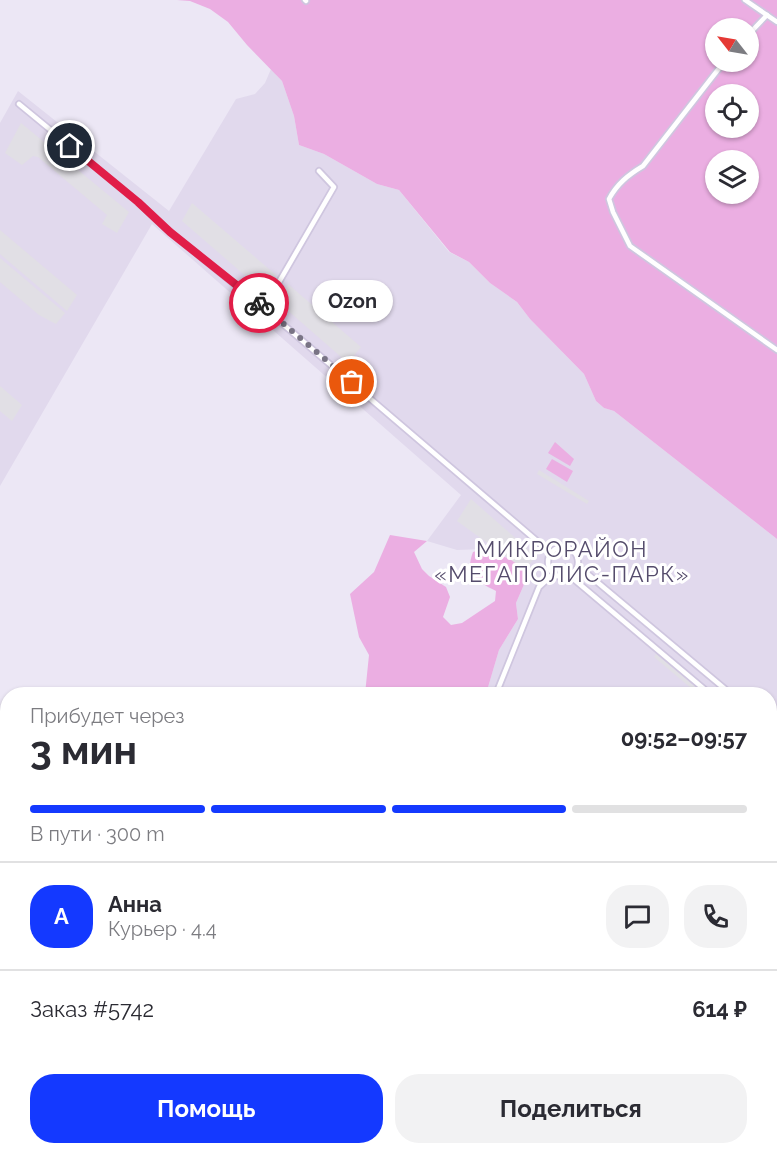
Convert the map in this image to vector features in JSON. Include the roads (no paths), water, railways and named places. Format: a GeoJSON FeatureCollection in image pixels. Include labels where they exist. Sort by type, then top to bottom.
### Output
{"type":"FeatureCollection","features":[{"type":"Feature","properties":{"kind":"street"},"geometry":{"type":"LineString","coordinates":[[745,0],[777,22]]}},
{"type":"Feature","properties":{"kind":"street"},"geometry":{"type":"LineString","coordinates":[[759,23],[767,15]]}},
{"type":"Feature","properties":{"kind":"street"},"geometry":{"type":"LineString","coordinates":[[716,72],[643,166],[627,177],[609,199],[630,246],[777,350]]}},
{"type":"Feature","properties":{"kind":"street"},"geometry":{"type":"LineString","coordinates":[[18,104],[264,308],[551,553]]}},
{"type":"Feature","properties":{"kind":"street"},"geometry":{"type":"LineString","coordinates":[[264,308],[334,187],[319,171]]}},
{"type":"Feature","properties":{"kind":"street"},"geometry":{"type":"LineString","coordinates":[[558,548],[570,549],[578,558],[578,566],[570,576],[561,577],[553,574],[548,564],[551,553],[558,548]]}},
{"type":"Feature","properties":{"kind":"street"},"geometry":{"type":"LineString","coordinates":[[578,566],[723,687]]}},
{"type":"Feature","properties":{"kind":"street"},"geometry":{"type":"LineString","coordinates":[[499,687],[539,587],[553,574]]}},
{"type":"Feature","properties":{"kind":"street"},"geometry":{"type":"LineString","coordinates":[[570,576],[702,687]]}},
{"type":"Feature","properties":{"kind":"place","name":"Ozon"},"geometry":{"type":"Point","coordinates":[352,382]}},
{"type":"Feature","properties":{"kind":"district","name":"МИКРОРАЙОН «МЕГАПОЛИС-ПАРК»"},"geometry":{"type":"Point","coordinates":[562,562]}}]}
